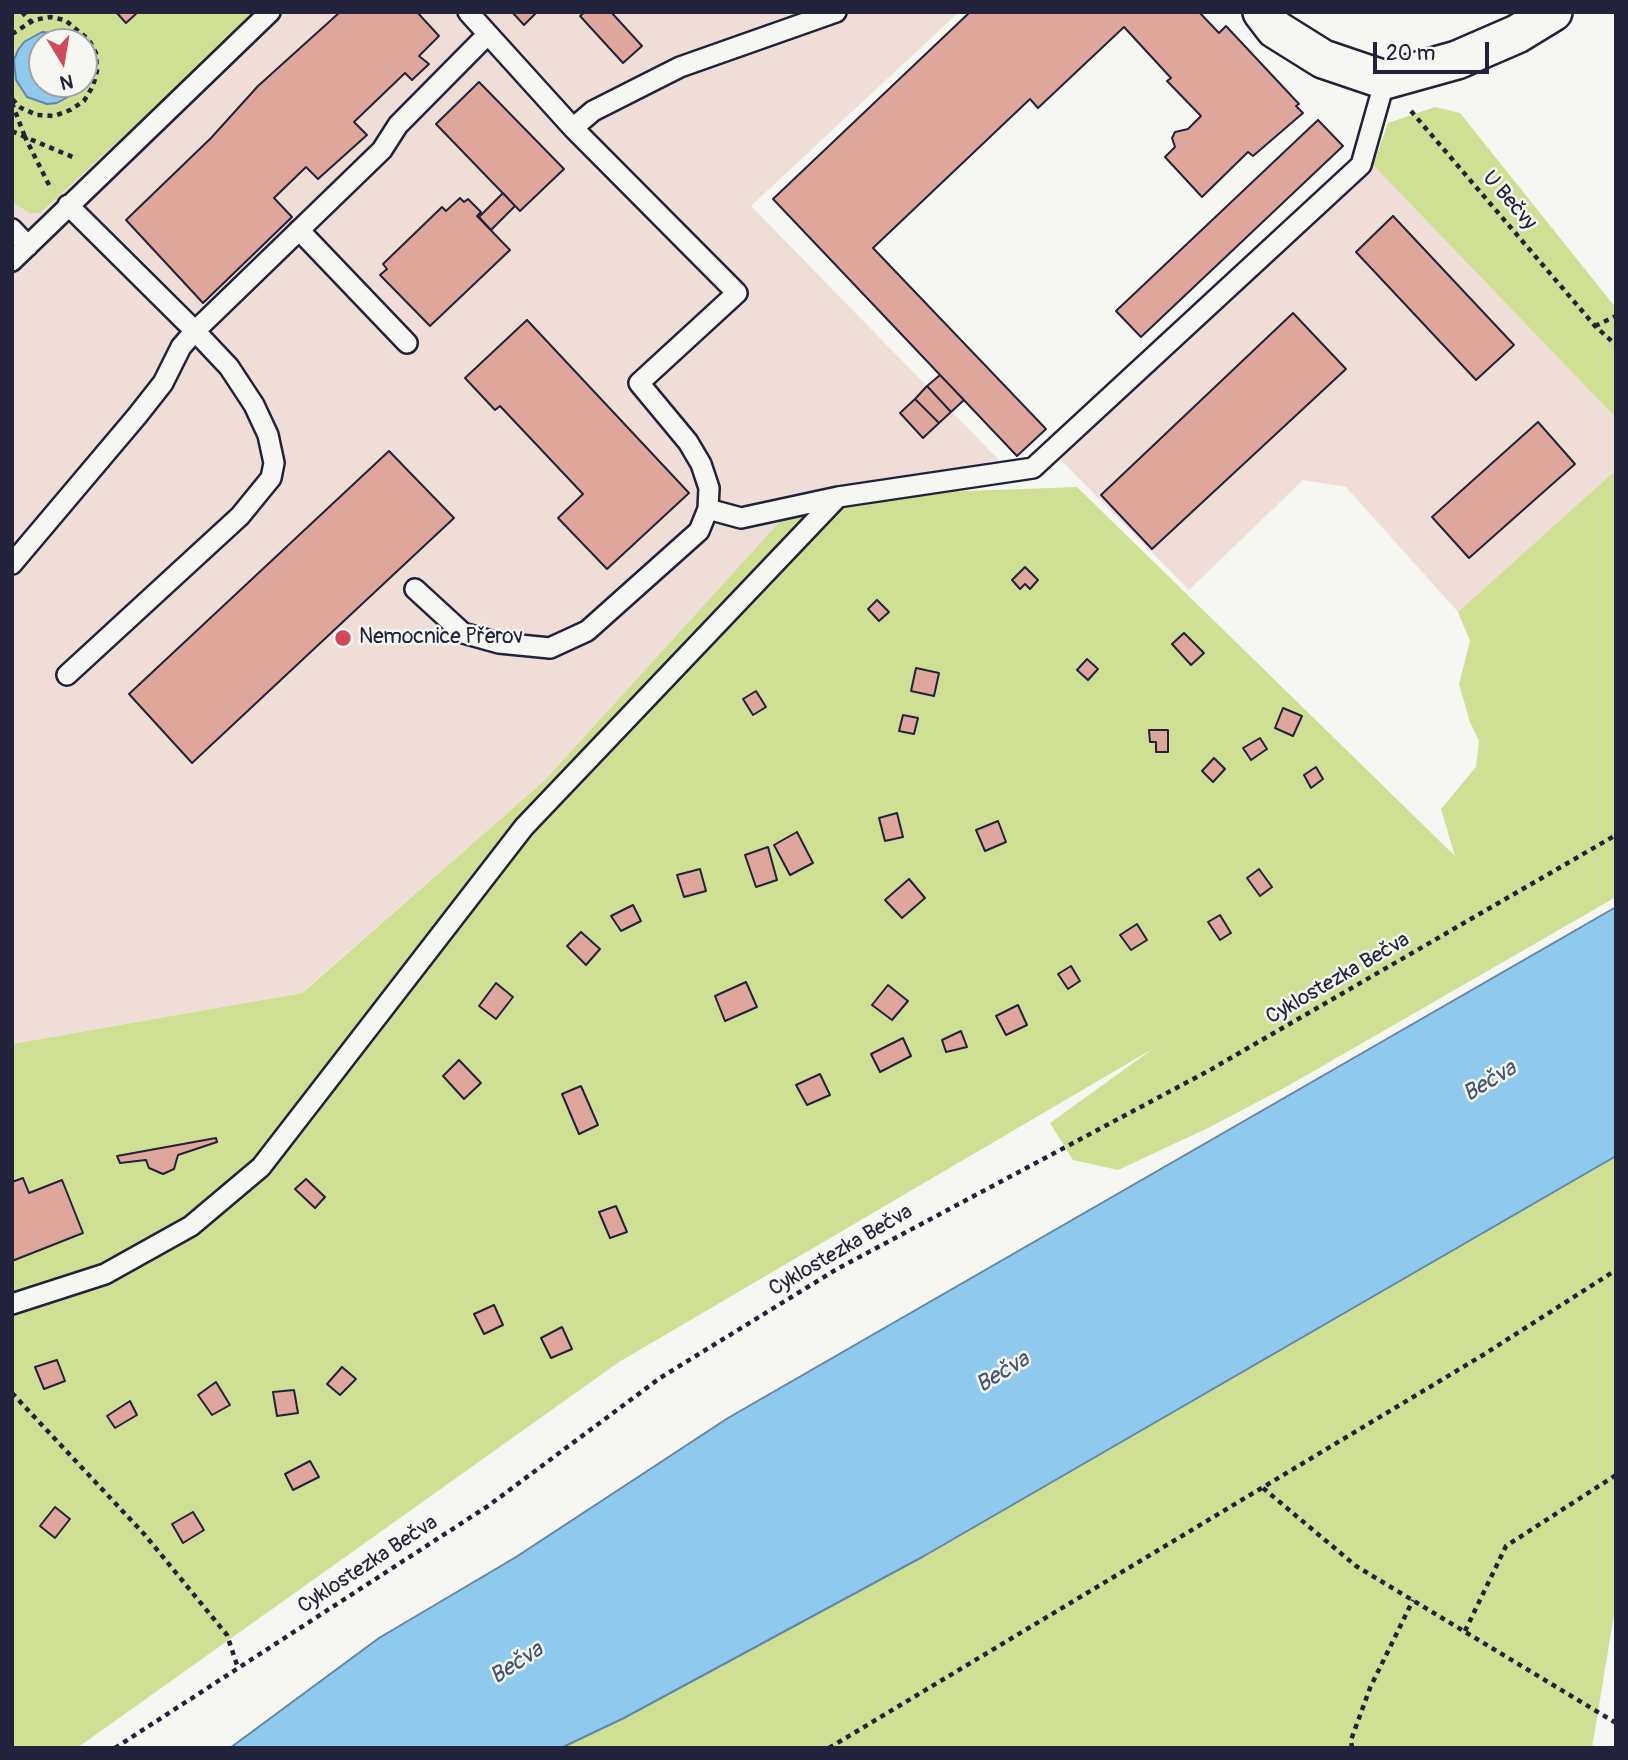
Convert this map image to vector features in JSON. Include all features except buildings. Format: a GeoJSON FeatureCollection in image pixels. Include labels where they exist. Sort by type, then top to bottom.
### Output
{"type":"FeatureCollection","features":[{"type":"Feature","properties":{"kind":"street"},"geometry":{"type":"LineString","coordinates":[[1262,12],[1275,29],[1323,59],[1385,80],[1457,61],[1517,34],[1550,13]]}},
{"type":"Feature","properties":{"kind":"lane"},"geometry":{"type":"LineString","coordinates":[[12,261],[271,12]]}},
{"type":"Feature","properties":{"kind":"lane"},"geometry":{"type":"LineString","coordinates":[[415,589],[463,633],[499,643],[550,648],[587,631],[698,531],[708,509],[709,488],[695,453],[639,383],[737,293],[573,128],[468,12]]}},
{"type":"Feature","properties":{"kind":"lane"},"geometry":{"type":"LineString","coordinates":[[573,128],[593,111],[680,68],[836,12]]}},
{"type":"Feature","properties":{"kind":"lane"},"geometry":{"type":"LineString","coordinates":[[12,564],[163,383],[181,347],[195,331],[382,150],[398,125],[488,34]]}},
{"type":"Feature","properties":{"kind":"lane"},"geometry":{"type":"LineString","coordinates":[[708,509],[741,518],[838,497],[1033,468],[1361,165],[1385,80]]}},
{"type":"Feature","properties":{"kind":"lane"},"geometry":{"type":"LineString","coordinates":[[67,675],[240,516],[271,478],[274,463],[268,435],[254,405],[229,367],[68,205]]}},
{"type":"Feature","properties":{"kind":"lane"},"geometry":{"type":"LineString","coordinates":[[12,229],[28,246]]}},
{"type":"Feature","properties":{"kind":"lane"},"geometry":{"type":"LineString","coordinates":[[299,230],[407,343]]}},
{"type":"Feature","properties":{"kind":"lane"},"geometry":{"type":"LineString","coordinates":[[12,1304],[105,1275],[191,1226],[261,1167],[524,827],[838,497]]}},
{"type":"Feature","properties":{"kind":"path"},"geometry":{"type":"LineString","coordinates":[[22,12],[30,21]]}},
{"type":"Feature","properties":{"kind":"path"},"geometry":{"type":"LineString","coordinates":[[12,34],[30,21],[50,17],[65,20],[79,28],[96,53],[97,71],[93,86],[84,101],[54,116],[37,115],[12,101]]}},
{"type":"Feature","properties":{"kind":"path","name":"U Bečvy"},"geometry":{"type":"LineString","coordinates":[[1385,80],[1595,326]]}},
{"type":"Feature","properties":{"kind":"path"},"geometry":{"type":"LineString","coordinates":[[12,101],[25,137],[52,191]]}},
{"type":"Feature","properties":{"kind":"path"},"geometry":{"type":"LineString","coordinates":[[12,131],[86,162]]}},
{"type":"Feature","properties":{"kind":"path"},"geometry":{"type":"LineString","coordinates":[[1616,316],[1595,326],[1616,345]]}},
{"type":"Feature","properties":{"kind":"path","name":"Cyklostezka Bečva"},"geometry":{"type":"LineString","coordinates":[[115,1748],[488,1506],[660,1378],[837,1269],[1210,1070],[1616,835]]}},
{"type":"Feature","properties":{"kind":"path"},"geometry":{"type":"LineString","coordinates":[[829,1748],[1483,1355],[1616,1270]]}},
{"type":"Feature","properties":{"kind":"path"},"geometry":{"type":"LineString","coordinates":[[12,1393],[154,1545],[227,1635],[238,1668]]}},
{"type":"Feature","properties":{"kind":"path"},"geometry":{"type":"LineString","coordinates":[[1465,1631],[1506,1546],[1616,1475]]}},
{"type":"Feature","properties":{"kind":"path"},"geometry":{"type":"LineString","coordinates":[[1263,1488],[1356,1566],[1616,1723]]}},
{"type":"Feature","properties":{"kind":"path"},"geometry":{"type":"LineString","coordinates":[[1352,1748],[1351,1740],[1370,1688],[1413,1600]]}},
{"type":"Feature","properties":{"kind":"shaded area","name":"Nemocnice Přerov"},"geometry":{"type":"Polygon","coordinates":[[[12,12],[959,12],[751,206],[999,460],[802,497],[545,780],[301,993],[12,1044],[12,12]]]}},
{"type":"Feature","properties":{"kind":"shaded area"},"geometry":{"type":"Polygon","coordinates":[[[1373,165],[1616,418],[1616,470],[1458,612],[1346,487],[1303,480],[1189,590],[1057,456],[1373,165]]]}},
{"type":"Feature","properties":{"kind":"green space"},"geometry":{"type":"Polygon","coordinates":[[[12,12],[258,12],[40,213],[30,213],[12,202],[12,12]]]}},
{"type":"Feature","properties":{"kind":"green space"},"geometry":{"type":"Polygon","coordinates":[[[1435,107],[1460,113],[1616,308],[1616,418],[1373,165],[1388,123],[1435,107]]]}},
{"type":"Feature","properties":{"kind":"green space"},"geometry":{"type":"Polygon","coordinates":[[[1616,470],[1616,897],[1286,1087],[1208,1128],[1118,1170],[1073,1160],[1050,1123],[1154,1048],[619,1362],[77,1748],[12,1748],[12,1044],[302,993],[545,780],[802,497],[1077,487],[1455,856],[1441,809],[1476,767],[1479,741],[1470,722],[1459,684],[1470,641],[1458,612],[1616,470]]]}},
{"type":"Feature","properties":{"kind":"green space"},"geometry":{"type":"Polygon","coordinates":[[[1616,1156],[1616,1602],[1592,1748],[561,1748],[624,1718],[924,1556],[1616,1156]]]}},
{"type":"Feature","properties":{"kind":"water"},"geometry":{"type":"Polygon","coordinates":[[[28,40],[28,97],[16,80],[14,60],[28,40]]]}},
{"type":"Feature","properties":{"kind":"water"},"geometry":{"type":"Polygon","coordinates":[[[30,98],[66,98],[57,103],[47,104],[30,98]]]}},
{"type":"Feature","properties":{"kind":"water","name":"Bečva"},"geometry":{"type":"Polygon","coordinates":[[[1616,907],[1616,1156],[924,1556],[624,1718],[561,1748],[230,1748],[379,1638],[516,1557],[728,1418],[1616,907]]]}},
{"type":"Feature","properties":{"kind":"place","name":"Nemocnice Přerov"},"geometry":{"type":"Point","coordinates":[343,638]}}]}
